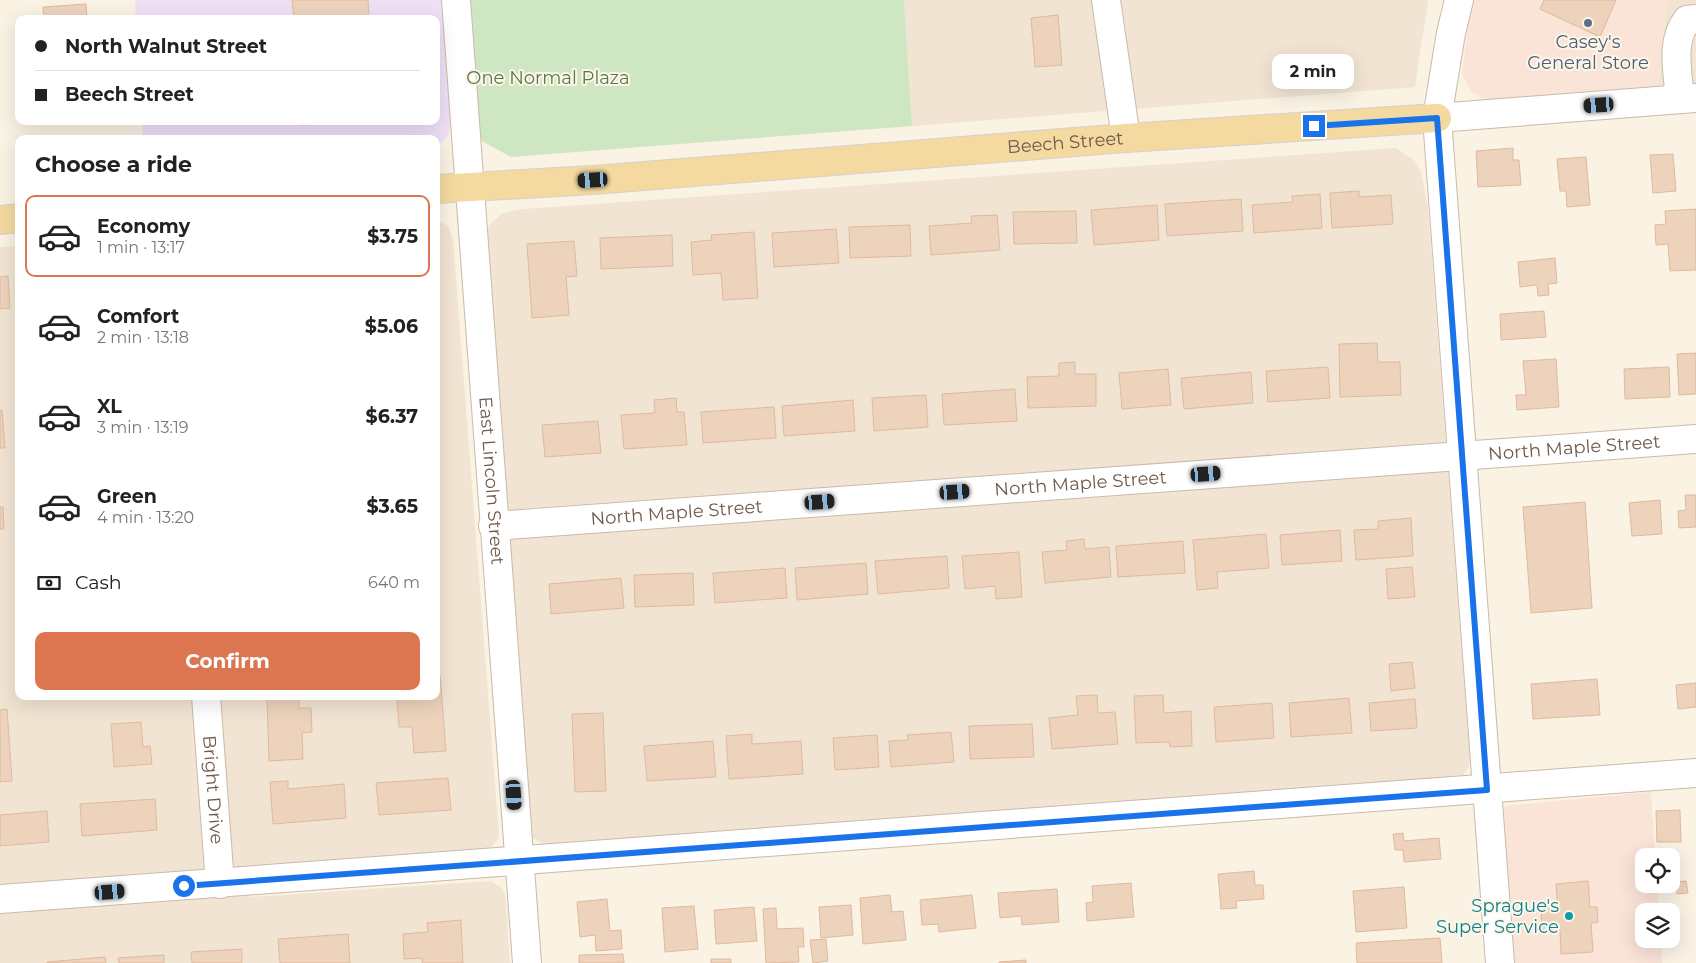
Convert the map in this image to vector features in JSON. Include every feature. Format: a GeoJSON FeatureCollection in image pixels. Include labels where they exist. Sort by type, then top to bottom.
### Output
{"type":"FeatureCollection","features":[{"type":"Feature","properties":{"kind":"main road","name":"Beech Street"},"geometry":{"type":"LineString","coordinates":[[440,189],[593,180],[1126,138],[1437,118]]}},
{"type":"Feature","properties":{"kind":"main road"},"geometry":{"type":"LineString","coordinates":[[0,220],[15,218]]}},
{"type":"Feature","properties":{"kind":"street","name":"East Lincoln Street"},"geometry":{"type":"LineString","coordinates":[[456,0],[526,963]]}},
{"type":"Feature","properties":{"kind":"street"},"geometry":{"type":"LineString","coordinates":[[1106,0],[1126,138]]}},
{"type":"Feature","properties":{"kind":"street"},"geometry":{"type":"LineString","coordinates":[[1459,0],[1451,33],[1437,118],[1500,963]]}},
{"type":"Feature","properties":{"kind":"street"},"geometry":{"type":"LineString","coordinates":[[1688,98],[1676,47],[1679,31],[1687,20],[1696,19]]}},
{"type":"Feature","properties":{"kind":"street","name":"Beech Street"},"geometry":{"type":"LineString","coordinates":[[1437,118],[1688,98]]}},
{"type":"Feature","properties":{"kind":"street","name":"North Maple Street"},"geometry":{"type":"LineString","coordinates":[[493,526],[1696,439]]}},
{"type":"Feature","properties":{"kind":"street","name":"Bright Drive"},"geometry":{"type":"LineString","coordinates":[[206,700],[220,884]]}},
{"type":"Feature","properties":{"kind":"street"},"geometry":{"type":"LineString","coordinates":[[0,899],[1696,773]]}},
{"type":"Feature","properties":{"kind":"shaded area"},"geometry":{"type":"Polygon","coordinates":[[[135,0],[444,0],[451,123],[448,136],[440,145],[440,135],[143,135],[142,125],[440,125],[440,15],[136,15],[135,0]]]}},
{"type":"Feature","properties":{"kind":"shaded area"},"geometry":{"type":"Polygon","coordinates":[[[904,0],[1428,0],[1415,87],[912,126],[904,0]]]}},
{"type":"Feature","properties":{"kind":"shaded area"},"geometry":{"type":"Polygon","coordinates":[[[1471,0],[1667,0],[1658,88],[1489,100],[1480,97],[1472,92],[1462,75],[1471,0]]]}},
{"type":"Feature","properties":{"kind":"shaded area"},"geometry":{"type":"Polygon","coordinates":[[[1667,0],[1696,0],[1696,84],[1658,88],[1667,0]]]}},
{"type":"Feature","properties":{"kind":"shaded area"},"geometry":{"type":"Polygon","coordinates":[[[1396,148],[1415,161],[1421,172],[1428,208],[1470,761],[1463,775],[1457,780],[547,847],[532,837],[485,235],[492,222],[503,213],[523,209],[1396,148]]]}},
{"type":"Feature","properties":{"kind":"shaded area"},"geometry":{"type":"Polygon","coordinates":[[[440,221],[448,226],[453,240],[499,837],[488,851],[248,871],[250,897],[491,881],[501,888],[505,894],[510,963],[0,963],[0,247],[15,246],[15,700],[440,700],[440,221]]]}},
{"type":"Feature","properties":{"kind":"shaded area"},"geometry":{"type":"Polygon","coordinates":[[[1651,792],[1654,848],[1635,848],[1635,893],[1658,893],[1658,903],[1635,903],[1635,948],[1661,948],[1662,963],[1511,963],[1502,813],[1506,806],[1651,792]]]}},
{"type":"Feature","properties":{"kind":"green space","name":"One Normal Plaza"},"geometry":{"type":"Polygon","coordinates":[[[465,0],[904,0],[912,126],[511,157],[482,141],[475,125],[465,0]]]}},
{"type":"Feature","properties":{"kind":"building"},"geometry":{"type":"Polygon","coordinates":[[[292,0],[368,0],[369,15],[294,15],[292,0]]]}},
{"type":"Feature","properties":{"kind":"building","name":"Casey's General Store"},"geometry":{"type":"Polygon","coordinates":[[[1544,0],[1616,0],[1600,37],[1540,9],[1544,0]]]}},
{"type":"Feature","properties":{"kind":"building"},"geometry":{"type":"Polygon","coordinates":[[[86,4],[87,15],[44,15],[43,7],[86,4]]]}},
{"type":"Feature","properties":{"kind":"building"},"geometry":{"type":"Polygon","coordinates":[[[1058,15],[1062,65],[1035,67],[1031,18],[1058,15]]]}},
{"type":"Feature","properties":{"kind":"building"},"geometry":{"type":"Polygon","coordinates":[[[1513,148],[1513,160],[1519,160],[1521,185],[1478,187],[1476,151],[1513,148]]]}},
{"type":"Feature","properties":{"kind":"building"},"geometry":{"type":"Polygon","coordinates":[[[1673,154],[1676,191],[1653,193],[1650,155],[1673,154]]]}},
{"type":"Feature","properties":{"kind":"building"},"geometry":{"type":"Polygon","coordinates":[[[1586,157],[1590,205],[1567,207],[1566,191],[1560,191],[1557,159],[1586,157]]]}},
{"type":"Feature","properties":{"kind":"building"},"geometry":{"type":"Polygon","coordinates":[[[1359,191],[1359,197],[1391,195],[1393,224],[1332,228],[1330,193],[1359,191]]]}},
{"type":"Feature","properties":{"kind":"building"},"geometry":{"type":"Polygon","coordinates":[[[1320,194],[1322,228],[1254,233],[1252,205],[1293,202],[1292,196],[1320,194]]]}},
{"type":"Feature","properties":{"kind":"building"},"geometry":{"type":"Polygon","coordinates":[[[1241,199],[1243,231],[1167,236],[1165,204],[1241,199]]]}},
{"type":"Feature","properties":{"kind":"building"},"geometry":{"type":"Polygon","coordinates":[[[1157,205],[1159,240],[1094,245],[1091,210],[1157,205]]]}},
{"type":"Feature","properties":{"kind":"building"},"geometry":{"type":"Polygon","coordinates":[[[1696,209],[1696,270],[1670,271],[1668,244],[1656,245],[1655,225],[1666,224],[1665,211],[1696,209]]]}},
{"type":"Feature","properties":{"kind":"building"},"geometry":{"type":"Polygon","coordinates":[[[1076,211],[1077,243],[1014,244],[1013,212],[1076,211]]]}},
{"type":"Feature","properties":{"kind":"building"},"geometry":{"type":"Polygon","coordinates":[[[997,215],[1000,250],[931,255],[929,226],[972,223],[971,216],[997,215]]]}},
{"type":"Feature","properties":{"kind":"building"},"geometry":{"type":"Polygon","coordinates":[[[910,225],[911,256],[850,258],[849,227],[910,225]]]}},
{"type":"Feature","properties":{"kind":"building"},"geometry":{"type":"Polygon","coordinates":[[[836,229],[839,263],[774,267],[772,233],[836,229]]]}},
{"type":"Feature","properties":{"kind":"building"},"geometry":{"type":"Polygon","coordinates":[[[754,232],[758,298],[723,300],[721,273],[693,275],[691,242],[712,240],[711,235],[754,232]]]}},
{"type":"Feature","properties":{"kind":"building"},"geometry":{"type":"Polygon","coordinates":[[[672,235],[673,266],[601,269],[600,238],[672,235]]]}},
{"type":"Feature","properties":{"kind":"building"},"geometry":{"type":"Polygon","coordinates":[[[574,241],[577,276],[566,277],[569,315],[532,318],[527,244],[574,241]]]}},
{"type":"Feature","properties":{"kind":"building"},"geometry":{"type":"Polygon","coordinates":[[[1555,258],[1557,283],[1548,284],[1549,295],[1538,296],[1537,285],[1520,287],[1518,262],[1555,258]]]}},
{"type":"Feature","properties":{"kind":"building"},"geometry":{"type":"Polygon","coordinates":[[[8,276],[10,308],[0,309],[0,277],[8,276]]]}},
{"type":"Feature","properties":{"kind":"building"},"geometry":{"type":"Polygon","coordinates":[[[1544,311],[1546,337],[1501,340],[1500,314],[1544,311]]]}},
{"type":"Feature","properties":{"kind":"building"},"geometry":{"type":"Polygon","coordinates":[[[1377,343],[1378,362],[1400,362],[1401,395],[1340,397],[1339,344],[1377,343]]]}},
{"type":"Feature","properties":{"kind":"building"},"geometry":{"type":"Polygon","coordinates":[[[1696,353],[1696,394],[1679,395],[1677,354],[1696,353]]]}},
{"type":"Feature","properties":{"kind":"building"},"geometry":{"type":"Polygon","coordinates":[[[1556,359],[1559,407],[1517,410],[1516,395],[1526,395],[1523,361],[1556,359]]]}},
{"type":"Feature","properties":{"kind":"building"},"geometry":{"type":"Polygon","coordinates":[[[1075,362],[1075,374],[1096,374],[1096,406],[1028,408],[1027,377],[1059,376],[1059,363],[1075,362]]]}},
{"type":"Feature","properties":{"kind":"building"},"geometry":{"type":"Polygon","coordinates":[[[1328,367],[1330,398],[1268,402],[1266,371],[1328,367]]]}},
{"type":"Feature","properties":{"kind":"building"},"geometry":{"type":"Polygon","coordinates":[[[1669,367],[1670,397],[1625,399],[1624,369],[1669,367]]]}},
{"type":"Feature","properties":{"kind":"building"},"geometry":{"type":"Polygon","coordinates":[[[1168,369],[1171,405],[1122,409],[1119,373],[1168,369]]]}},
{"type":"Feature","properties":{"kind":"building"},"geometry":{"type":"Polygon","coordinates":[[[1251,372],[1253,403],[1184,409],[1181,378],[1251,372]]]}},
{"type":"Feature","properties":{"kind":"building"},"geometry":{"type":"Polygon","coordinates":[[[1015,389],[1017,421],[944,425],[942,394],[1015,389]]]}},
{"type":"Feature","properties":{"kind":"building"},"geometry":{"type":"Polygon","coordinates":[[[926,395],[928,427],[874,431],[872,398],[926,395]]]}},
{"type":"Feature","properties":{"kind":"building"},"geometry":{"type":"Polygon","coordinates":[[[676,398],[677,412],[684,412],[687,445],[624,449],[621,415],[655,413],[654,400],[676,398]]]}},
{"type":"Feature","properties":{"kind":"building"},"geometry":{"type":"Polygon","coordinates":[[[853,400],[855,431],[784,436],[782,406],[853,400]]]}},
{"type":"Feature","properties":{"kind":"building"},"geometry":{"type":"Polygon","coordinates":[[[774,407],[776,438],[703,443],[701,412],[774,407]]]}},
{"type":"Feature","properties":{"kind":"building"},"geometry":{"type":"Polygon","coordinates":[[[0,410],[2,410],[5,448],[0,448],[0,410]]]}},
{"type":"Feature","properties":{"kind":"building"},"geometry":{"type":"Polygon","coordinates":[[[598,421],[601,453],[545,457],[542,425],[598,421]]]}},
{"type":"Feature","properties":{"kind":"building"},"geometry":{"type":"Polygon","coordinates":[[[1685,495],[1696,495],[1696,527],[1679,528],[1678,511],[1686,510],[1685,495]]]}},
{"type":"Feature","properties":{"kind":"building"},"geometry":{"type":"Polygon","coordinates":[[[1660,500],[1662,534],[1632,536],[1629,503],[1660,500]]]}},
{"type":"Feature","properties":{"kind":"building"},"geometry":{"type":"Polygon","coordinates":[[[1585,502],[1592,608],[1531,613],[1523,507],[1585,502]]]}},
{"type":"Feature","properties":{"kind":"building"},"geometry":{"type":"Polygon","coordinates":[[[0,507],[3,507],[4,529],[0,529],[0,507]]]}},
{"type":"Feature","properties":{"kind":"building"},"geometry":{"type":"Polygon","coordinates":[[[1411,518],[1413,556],[1356,560],[1354,530],[1378,529],[1378,521],[1411,518]]]}},
{"type":"Feature","properties":{"kind":"building"},"geometry":{"type":"Polygon","coordinates":[[[1340,530],[1342,561],[1282,565],[1280,535],[1340,530]]]}},
{"type":"Feature","properties":{"kind":"building"},"geometry":{"type":"Polygon","coordinates":[[[1266,534],[1269,568],[1217,572],[1218,588],[1197,590],[1193,540],[1266,534]]]}},
{"type":"Feature","properties":{"kind":"building"},"geometry":{"type":"Polygon","coordinates":[[[1084,539],[1085,549],[1109,547],[1111,577],[1045,583],[1042,552],[1067,550],[1066,541],[1084,539]]]}},
{"type":"Feature","properties":{"kind":"building"},"geometry":{"type":"Polygon","coordinates":[[[1183,541],[1185,573],[1118,577],[1116,546],[1183,541]]]}},
{"type":"Feature","properties":{"kind":"building"},"geometry":{"type":"Polygon","coordinates":[[[1019,552],[1022,597],[996,599],[995,586],[965,589],[962,556],[1019,552]]]}},
{"type":"Feature","properties":{"kind":"building"},"geometry":{"type":"Polygon","coordinates":[[[947,556],[949,588],[878,594],[875,561],[947,556]]]}},
{"type":"Feature","properties":{"kind":"building"},"geometry":{"type":"Polygon","coordinates":[[[866,563],[868,594],[797,600],[795,568],[866,563]]]}},
{"type":"Feature","properties":{"kind":"building"},"geometry":{"type":"Polygon","coordinates":[[[1412,567],[1415,597],[1388,599],[1386,569],[1412,567]]]}},
{"type":"Feature","properties":{"kind":"building"},"geometry":{"type":"Polygon","coordinates":[[[785,568],[787,598],[715,603],[713,573],[785,568]]]}},
{"type":"Feature","properties":{"kind":"building"},"geometry":{"type":"Polygon","coordinates":[[[693,573],[694,605],[635,607],[634,575],[693,573]]]}},
{"type":"Feature","properties":{"kind":"building"},"geometry":{"type":"Polygon","coordinates":[[[621,578],[624,608],[551,614],[549,584],[621,578]]]}},
{"type":"Feature","properties":{"kind":"building"},"geometry":{"type":"Polygon","coordinates":[[[1412,662],[1415,688],[1391,691],[1389,664],[1412,662]]]}},
{"type":"Feature","properties":{"kind":"building"},"geometry":{"type":"Polygon","coordinates":[[[440,675],[446,751],[414,753],[412,727],[399,727],[397,700],[440,700],[440,675]]]}},
{"type":"Feature","properties":{"kind":"building"},"geometry":{"type":"Polygon","coordinates":[[[1597,679],[1600,715],[1533,719],[1531,684],[1597,679]]]}},
{"type":"Feature","properties":{"kind":"building"},"geometry":{"type":"Polygon","coordinates":[[[1696,683],[1696,707],[1678,709],[1676,685],[1696,683]]]}},
{"type":"Feature","properties":{"kind":"building"},"geometry":{"type":"Polygon","coordinates":[[[1097,695],[1098,713],[1115,712],[1118,744],[1052,749],[1049,718],[1078,715],[1076,696],[1097,695]]]}},
{"type":"Feature","properties":{"kind":"building"},"geometry":{"type":"Polygon","coordinates":[[[1163,695],[1164,713],[1191,711],[1192,746],[1170,747],[1169,742],[1136,743],[1134,696],[1163,695]]]}},
{"type":"Feature","properties":{"kind":"building"},"geometry":{"type":"Polygon","coordinates":[[[1349,698],[1352,733],[1291,737],[1289,703],[1349,698]]]}},
{"type":"Feature","properties":{"kind":"building"},"geometry":{"type":"Polygon","coordinates":[[[1415,699],[1417,728],[1371,731],[1369,703],[1415,699]]]}},
{"type":"Feature","properties":{"kind":"building"},"geometry":{"type":"Polygon","coordinates":[[[267,700],[299,700],[299,708],[311,708],[312,732],[302,733],[303,759],[269,761],[267,700]]]}},
{"type":"Feature","properties":{"kind":"building"},"geometry":{"type":"Polygon","coordinates":[[[1272,703],[1274,738],[1216,742],[1214,707],[1272,703]]]}},
{"type":"Feature","properties":{"kind":"building"},"geometry":{"type":"Polygon","coordinates":[[[7,709],[12,781],[0,782],[0,710],[7,709]]]}},
{"type":"Feature","properties":{"kind":"building"},"geometry":{"type":"Polygon","coordinates":[[[603,713],[606,791],[575,792],[572,714],[603,713]]]}},
{"type":"Feature","properties":{"kind":"building"},"geometry":{"type":"Polygon","coordinates":[[[141,722],[143,747],[150,746],[152,764],[114,767],[111,724],[141,722]]]}},
{"type":"Feature","properties":{"kind":"building"},"geometry":{"type":"Polygon","coordinates":[[[1032,724],[1034,757],[970,759],[969,726],[1032,724]]]}},
{"type":"Feature","properties":{"kind":"building"},"geometry":{"type":"Polygon","coordinates":[[[951,732],[954,762],[891,767],[889,741],[908,740],[907,735],[951,732]]]}},
{"type":"Feature","properties":{"kind":"building"},"geometry":{"type":"Polygon","coordinates":[[[752,734],[752,744],[801,741],[803,774],[729,779],[726,736],[752,734]]]}},
{"type":"Feature","properties":{"kind":"building"},"geometry":{"type":"Polygon","coordinates":[[[877,735],[879,767],[835,770],[833,738],[877,735]]]}},
{"type":"Feature","properties":{"kind":"building"},"geometry":{"type":"Polygon","coordinates":[[[713,741],[716,777],[647,781],[644,746],[713,741]]]}},
{"type":"Feature","properties":{"kind":"building"},"geometry":{"type":"Polygon","coordinates":[[[448,778],[451,810],[379,815],[376,783],[448,778]]]}},
{"type":"Feature","properties":{"kind":"building"},"geometry":{"type":"Polygon","coordinates":[[[288,781],[288,789],[344,784],[346,818],[273,824],[270,782],[288,781]]]}},
{"type":"Feature","properties":{"kind":"building"},"geometry":{"type":"Polygon","coordinates":[[[155,799],[157,830],[82,836],[80,804],[155,799]]]}},
{"type":"Feature","properties":{"kind":"building"},"geometry":{"type":"Polygon","coordinates":[[[1680,810],[1681,842],[1657,842],[1656,811],[1680,810]]]}},
{"type":"Feature","properties":{"kind":"building"},"geometry":{"type":"Polygon","coordinates":[[[47,811],[49,842],[0,846],[0,815],[47,811]]]}},
{"type":"Feature","properties":{"kind":"building"},"geometry":{"type":"Polygon","coordinates":[[[1403,833],[1404,841],[1439,838],[1441,859],[1404,862],[1403,850],[1395,850],[1393,834],[1403,833]]]}},
{"type":"Feature","properties":{"kind":"building"},"geometry":{"type":"Polygon","coordinates":[[[1254,871],[1255,885],[1263,885],[1264,899],[1236,901],[1237,908],[1221,909],[1218,874],[1254,871]]]}},
{"type":"Feature","properties":{"kind":"building","name":"Sprague's Super Service"},"geometry":{"type":"Polygon","coordinates":[[[1588,881],[1590,907],[1597,907],[1598,922],[1591,923],[1593,952],[1561,954],[1560,930],[1542,932],[1541,909],[1558,908],[1556,884],[1588,881]]]}},
{"type":"Feature","properties":{"kind":"building"},"geometry":{"type":"Polygon","coordinates":[[[1686,881],[1688,893],[1677,894],[1680,893],[1680,882],[1686,881]]]}},
{"type":"Feature","properties":{"kind":"building"},"geometry":{"type":"Polygon","coordinates":[[[1131,883],[1134,917],[1087,921],[1086,903],[1093,902],[1092,886],[1131,883]]]}},
{"type":"Feature","properties":{"kind":"building"},"geometry":{"type":"Polygon","coordinates":[[[1404,887],[1407,928],[1356,932],[1353,891],[1404,887]]]}},
{"type":"Feature","properties":{"kind":"building"},"geometry":{"type":"Polygon","coordinates":[[[1057,889],[1059,922],[1022,925],[1021,916],[1000,918],[998,893],[1057,889]]]}},
{"type":"Feature","properties":{"kind":"building"},"geometry":{"type":"Polygon","coordinates":[[[890,895],[892,912],[903,911],[906,940],[863,944],[860,898],[890,895]]]}},
{"type":"Feature","properties":{"kind":"building"},"geometry":{"type":"Polygon","coordinates":[[[972,895],[976,928],[939,932],[938,924],[922,925],[920,900],[972,895]]]}},
{"type":"Feature","properties":{"kind":"building"},"geometry":{"type":"Polygon","coordinates":[[[607,899],[610,931],[621,930],[622,949],[596,951],[595,935],[580,937],[577,902],[607,899]]]}},
{"type":"Feature","properties":{"kind":"building"},"geometry":{"type":"Polygon","coordinates":[[[851,905],[853,935],[821,938],[819,907],[851,905]]]}},
{"type":"Feature","properties":{"kind":"building"},"geometry":{"type":"Polygon","coordinates":[[[694,906],[698,949],[665,952],[662,908],[694,906]]]}},
{"type":"Feature","properties":{"kind":"building"},"geometry":{"type":"Polygon","coordinates":[[[754,907],[757,941],[716,944],[714,910],[754,907]]]}},
{"type":"Feature","properties":{"kind":"building"},"geometry":{"type":"Polygon","coordinates":[[[776,908],[777,929],[803,928],[804,947],[798,947],[799,962],[766,963],[763,909],[776,908]]]}},
{"type":"Feature","properties":{"kind":"building"},"geometry":{"type":"Polygon","coordinates":[[[461,920],[463,963],[422,963],[422,958],[404,959],[403,934],[428,932],[427,923],[461,920]]]}},
{"type":"Feature","properties":{"kind":"building"},"geometry":{"type":"Polygon","coordinates":[[[348,934],[350,963],[280,963],[278,939],[348,934]]]}},
{"type":"Feature","properties":{"kind":"building"},"geometry":{"type":"Polygon","coordinates":[[[1440,938],[1442,963],[1357,963],[1356,943],[1440,938]]]}},
{"type":"Feature","properties":{"kind":"building"},"geometry":{"type":"Polygon","coordinates":[[[826,939],[828,961],[813,963],[810,940],[826,939]]]}},
{"type":"Feature","properties":{"kind":"building"},"geometry":{"type":"Polygon","coordinates":[[[242,949],[242,963],[192,963],[191,952],[242,949]]]}},
{"type":"Feature","properties":{"kind":"building"},"geometry":{"type":"Polygon","coordinates":[[[623,954],[624,963],[579,963],[579,955],[623,954]]]}},
{"type":"Feature","properties":{"kind":"building"},"geometry":{"type":"Polygon","coordinates":[[[164,955],[164,963],[119,963],[118,958],[164,955]]]}},
{"type":"Feature","properties":{"kind":"building"},"geometry":{"type":"Polygon","coordinates":[[[105,957],[106,963],[47,963],[47,962],[105,957]]]}},
{"type":"Feature","properties":{"kind":"building"},"geometry":{"type":"Polygon","coordinates":[[[711,959],[731,959],[731,963],[711,963],[711,959]]]}},
{"type":"Feature","properties":{"kind":"building"},"geometry":{"type":"Polygon","coordinates":[[[1026,960],[1026,963],[999,963],[999,962],[1026,960]]]}},
{"type":"Feature","properties":{"kind":"place","name":"Casey's General Store"},"geometry":{"type":"Point","coordinates":[1588,23]}},
{"type":"Feature","properties":{"kind":"place","name":"Sprague's Super Service"},"geometry":{"type":"Point","coordinates":[1569,916]}},
{"type":"Feature","properties":{"kind":"route"},"geometry":{"type":"LineString","coordinates":[[184,886],[1487,790],[1437,118],[1314,126]]}}]}
